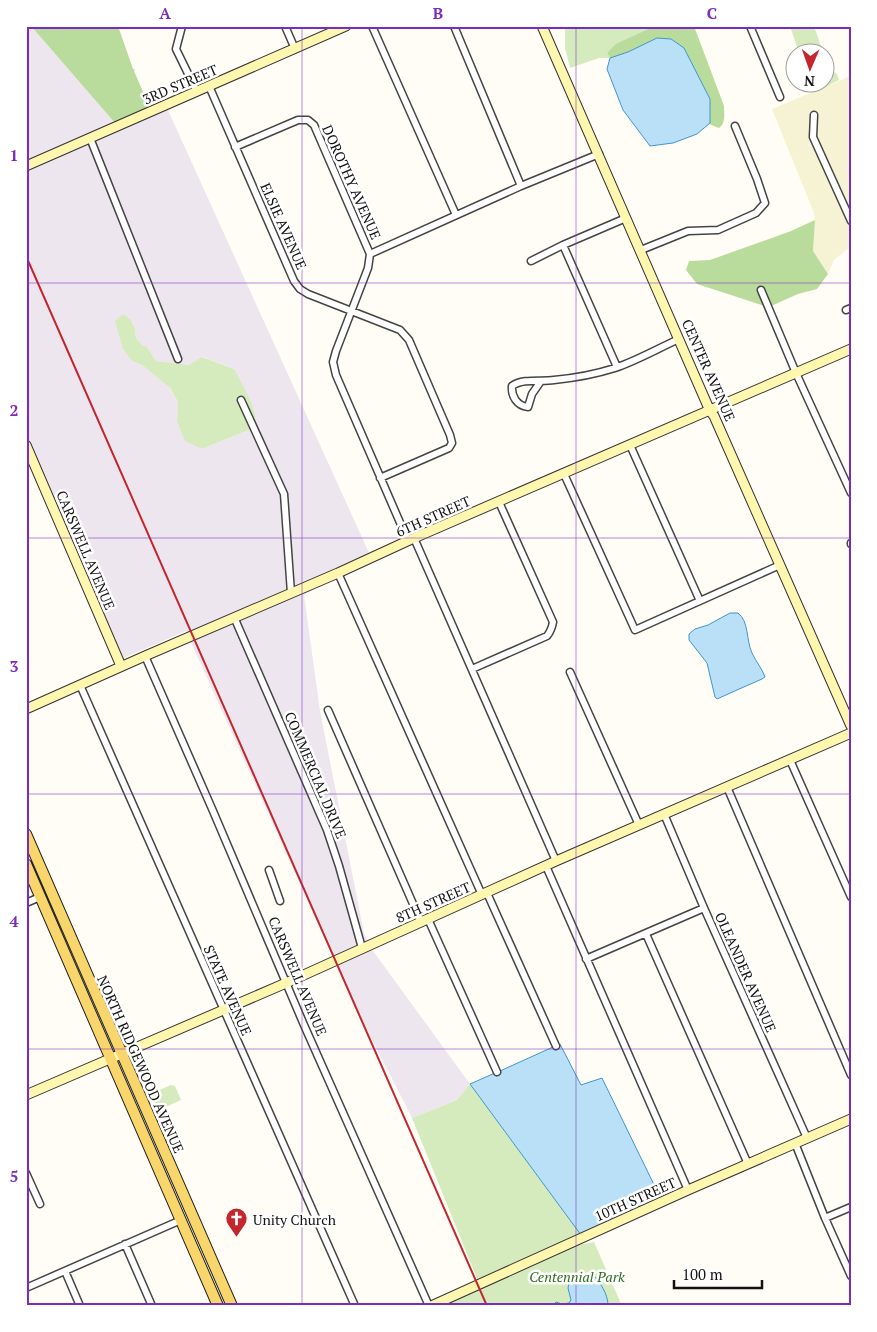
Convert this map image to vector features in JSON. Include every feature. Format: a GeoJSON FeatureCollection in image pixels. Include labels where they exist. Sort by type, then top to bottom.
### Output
{"type":"FeatureCollection","features":[{"type":"Feature","properties":{"kind":"main road","name":"NORTH RIDGEWOOD AVENUE"},"geometry":{"type":"LineString","coordinates":[[26,834],[232,1306]]}},
{"type":"Feature","properties":{"kind":"main road","name":"NORTH RIDGEWOOD AVENUE"},"geometry":{"type":"LineString","coordinates":[[26,864],[218,1306]]}},
{"type":"Feature","properties":{"kind":"main road"},"geometry":{"type":"LineString","coordinates":[[40,896],[59,908]]}},
{"type":"Feature","properties":{"kind":"main road"},"geometry":{"type":"LineString","coordinates":[[174,1205],[192,1214]]}},
{"type":"Feature","properties":{"kind":"main road"},"geometry":{"type":"LineString","coordinates":[[181,1220],[189,1223],[199,1231]]}},
{"type":"Feature","properties":{"kind":"street"},"geometry":{"type":"LineString","coordinates":[[182,26],[176,49],[197,92]]}},
{"type":"Feature","properties":{"kind":"street"},"geometry":{"type":"LineString","coordinates":[[285,26],[295,49]]}},
{"type":"Feature","properties":{"kind":"street","name":"3RD STREET"},"geometry":{"type":"LineString","coordinates":[[26,166],[346,26]]}},
{"type":"Feature","properties":{"kind":"street"},"geometry":{"type":"LineString","coordinates":[[372,26],[456,215]]}},
{"type":"Feature","properties":{"kind":"street"},"geometry":{"type":"LineString","coordinates":[[454,26],[521,186]]}},
{"type":"Feature","properties":{"kind":"street","name":"CENTER AVENUE"},"geometry":{"type":"LineString","coordinates":[[542,26],[710,411],[714,416],[851,726]]}},
{"type":"Feature","properties":{"kind":"street"},"geometry":{"type":"LineString","coordinates":[[750,26],[780,97]]}},
{"type":"Feature","properties":{"kind":"street","name":"ELSIE AVENUE"},"geometry":{"type":"LineString","coordinates":[[209,86],[294,281],[300,289],[308,294],[351,311]]}},
{"type":"Feature","properties":{"kind":"street"},"geometry":{"type":"LineString","coordinates":[[814,115],[813,137],[849,211],[851,221]]}},
{"type":"Feature","properties":{"kind":"street","name":"DOROTHY AVENUE"},"geometry":{"type":"LineString","coordinates":[[235,147],[298,120],[308,120],[314,125],[370,254],[368,268],[351,311]]}},
{"type":"Feature","properties":{"kind":"street"},"geometry":{"type":"LineString","coordinates":[[641,250],[688,231],[718,230],[756,213],[765,202],[735,126]]}},
{"type":"Feature","properties":{"kind":"street"},"geometry":{"type":"LineString","coordinates":[[90,138],[178,359]]}},
{"type":"Feature","properties":{"kind":"street"},"geometry":{"type":"LineString","coordinates":[[370,254],[521,186],[598,154]]}},
{"type":"Feature","properties":{"kind":"street"},"geometry":{"type":"LineString","coordinates":[[531,260],[626,218]]}},
{"type":"Feature","properties":{"kind":"street"},"geometry":{"type":"LineString","coordinates":[[563,245],[617,367]]}},
{"type":"Feature","properties":{"kind":"street"},"geometry":{"type":"LineString","coordinates":[[761,290],[796,373],[851,493]]}},
{"type":"Feature","properties":{"kind":"street"},"geometry":{"type":"LineString","coordinates":[[380,478],[449,448],[452,443],[409,340],[400,330],[351,311],[333,362],[336,375],[380,478],[472,669],[556,862]]}},
{"type":"Feature","properties":{"kind":"street"},"geometry":{"type":"LineString","coordinates":[[541,381],[532,394],[528,407],[520,405],[514,399],[512,386],[515,384],[584,376],[617,367],[679,339]]}},
{"type":"Feature","properties":{"kind":"street","name":"6TH STREET"},"geometry":{"type":"LineString","coordinates":[[26,709],[851,349]]}},
{"type":"Feature","properties":{"kind":"street"},"geometry":{"type":"LineString","coordinates":[[241,400],[284,494],[292,593]]}},
{"type":"Feature","properties":{"kind":"street","name":"CARSWELL AVENUE"},"geometry":{"type":"LineString","coordinates":[[26,445],[121,666]]}},
{"type":"Feature","properties":{"kind":"street"},"geometry":{"type":"LineString","coordinates":[[630,445],[700,601]]}},
{"type":"Feature","properties":{"kind":"street"},"geometry":{"type":"LineString","coordinates":[[564,474],[635,630],[780,565]]}},
{"type":"Feature","properties":{"kind":"street"},"geometry":{"type":"LineString","coordinates":[[472,669],[547,636],[551,631],[553,622],[499,502]]}},
{"type":"Feature","properties":{"kind":"street"},"geometry":{"type":"LineString","coordinates":[[338,573],[556,1046]]}},
{"type":"Feature","properties":{"kind":"street","name":"COMMERCIAL DRIVE"},"geometry":{"type":"LineString","coordinates":[[234,617],[327,830],[362,948]]}},
{"type":"Feature","properties":{"kind":"street","name":"CARSWELL AVENUE"},"geometry":{"type":"LineString","coordinates":[[145,656],[286,983],[430,1306]]}},
{"type":"Feature","properties":{"kind":"street"},"geometry":{"type":"LineString","coordinates":[[570,672],[639,825]]}},
{"type":"Feature","properties":{"kind":"street","name":"STATE AVENUE"},"geometry":{"type":"LineString","coordinates":[[80,685],[355,1306]]}},
{"type":"Feature","properties":{"kind":"street"},"geometry":{"type":"LineString","coordinates":[[328,710],[424,921],[497,1072]]}},
{"type":"Feature","properties":{"kind":"street","name":"8TH STREET"},"geometry":{"type":"LineString","coordinates":[[26,1095],[286,983],[546,866],[851,733]]}},
{"type":"Feature","properties":{"kind":"street"},"geometry":{"type":"LineString","coordinates":[[790,760],[851,897]]}},
{"type":"Feature","properties":{"kind":"street"},"geometry":{"type":"LineString","coordinates":[[726,787],[851,1075]]}},
{"type":"Feature","properties":{"kind":"street","name":"OLEANDER AVENUE"},"geometry":{"type":"LineString","coordinates":[[664,814],[807,1138]]}},
{"type":"Feature","properties":{"kind":"street"},"geometry":{"type":"LineString","coordinates":[[546,866],[688,1190]]}},
{"type":"Feature","properties":{"kind":"street"},"geometry":{"type":"LineString","coordinates":[[269,870],[280,900]]}},
{"type":"Feature","properties":{"kind":"street"},"geometry":{"type":"LineString","coordinates":[[26,902],[40,896]]}},
{"type":"Feature","properties":{"kind":"street"},"geometry":{"type":"LineString","coordinates":[[586,960],[704,908]]}},
{"type":"Feature","properties":{"kind":"street"},"geometry":{"type":"LineString","coordinates":[[646,934],[748,1164]]}},
{"type":"Feature","properties":{"kind":"street","name":"10TH STREET"},"geometry":{"type":"LineString","coordinates":[[430,1306],[851,1119]]}},
{"type":"Feature","properties":{"kind":"street"},"geometry":{"type":"LineString","coordinates":[[795,1143],[851,1276]]}},
{"type":"Feature","properties":{"kind":"street"},"geometry":{"type":"LineString","coordinates":[[26,1174],[40,1204]]}},
{"type":"Feature","properties":{"kind":"street"},"geometry":{"type":"LineString","coordinates":[[825,1218],[851,1207]]}},
{"type":"Feature","properties":{"kind":"street"},"geometry":{"type":"LineString","coordinates":[[26,1288],[181,1220]]}},
{"type":"Feature","properties":{"kind":"street"},"geometry":{"type":"LineString","coordinates":[[125,1244],[152,1306]]}},
{"type":"Feature","properties":{"kind":"street"},"geometry":{"type":"LineString","coordinates":[[65,1271],[80,1306]]}},
{"type":"Feature","properties":{"kind":"shaded area"},"geometry":{"type":"Polygon","coordinates":[[[26,26],[31,26],[115,123],[26,163],[26,26]]]}},
{"type":"Feature","properties":{"kind":"shaded area"},"geometry":{"type":"Polygon","coordinates":[[[851,76],[851,246],[834,260],[828,274],[813,251],[814,213],[772,109],[813,92],[834,92],[834,83],[851,76]]]}},
{"type":"Feature","properties":{"kind":"shaded area"},"geometry":{"type":"Polygon","coordinates":[[[167,108],[370,555],[294,588],[286,492],[255,423],[256,419],[234,369],[203,357],[190,365],[177,364],[182,361],[94,139],[167,108]]]}},
{"type":"Feature","properties":{"kind":"shaded area"},"geometry":{"type":"Polygon","coordinates":[[[88,142],[177,364],[156,361],[147,347],[143,347],[136,338],[135,329],[132,362],[142,365],[169,387],[178,402],[177,421],[202,449],[251,429],[281,495],[288,590],[121,659],[26,437],[26,170],[88,142]]]}},
{"type":"Feature","properties":{"kind":"shaded area"},"geometry":{"type":"Polygon","coordinates":[[[334,578],[304,595],[320,711],[364,933],[368,942],[364,944],[330,828],[238,619],[334,578]]]}},
{"type":"Feature","properties":{"kind":"shaded area"},"geometry":{"type":"Polygon","coordinates":[[[233,621],[325,831],[337,867],[358,946],[333,957],[190,640],[233,621]]]}},
{"type":"Feature","properties":{"kind":"shaded area"},"geometry":{"type":"Polygon","coordinates":[[[371,948],[470,1084],[457,1100],[412,1118],[361,1018],[336,963],[371,948]]]}},
{"type":"Feature","properties":{"kind":"green space"},"geometry":{"type":"Polygon","coordinates":[[[31,26],[118,26],[133,69],[150,108],[115,123],[31,26]]]}},
{"type":"Feature","properties":{"kind":"green space"},"geometry":{"type":"Polygon","coordinates":[[[565,26],[654,26],[633,36],[607,53],[610,58],[599,58],[570,68],[565,48],[565,26]]]}},
{"type":"Feature","properties":{"kind":"green space"},"geometry":{"type":"Polygon","coordinates":[[[654,26],[694,26],[724,106],[724,121],[719,128],[709,124],[710,99],[684,48],[671,39],[657,38],[628,52],[610,58],[607,53],[616,44],[654,26]]]}},
{"type":"Feature","properties":{"kind":"green space"},"geometry":{"type":"Polygon","coordinates":[[[790,26],[814,26],[820,42],[795,42],[790,26]]]}},
{"type":"Feature","properties":{"kind":"green space"},"geometry":{"type":"Polygon","coordinates":[[[834,72],[837,74],[839,80],[834,82],[834,72]]]}},
{"type":"Feature","properties":{"kind":"green space"},"geometry":{"type":"Polygon","coordinates":[[[815,220],[813,251],[828,274],[817,289],[798,294],[771,306],[762,285],[758,288],[765,306],[697,284],[686,270],[689,261],[710,260],[791,231],[815,220]]]}},
{"type":"Feature","properties":{"kind":"green space"},"geometry":{"type":"Polygon","coordinates":[[[123,314],[130,319],[135,329],[136,338],[143,346],[147,347],[156,361],[189,365],[202,357],[234,369],[254,411],[255,423],[243,396],[238,398],[251,429],[202,449],[185,441],[177,421],[178,402],[170,388],[142,365],[133,362],[123,349],[115,321],[123,314]]]}},
{"type":"Feature","properties":{"kind":"green space"},"geometry":{"type":"Polygon","coordinates":[[[470,1084],[581,1235],[478,1281],[412,1118],[457,1100],[470,1084]]]}},
{"type":"Feature","properties":{"kind":"green space"},"geometry":{"type":"Polygon","coordinates":[[[171,1085],[175,1086],[181,1100],[157,1111],[150,1094],[171,1085]]]}},
{"type":"Feature","properties":{"kind":"green space","name":"Centennial Park"},"geometry":{"type":"Polygon","coordinates":[[[594,1242],[622,1306],[487,1306],[480,1288],[578,1245],[594,1242]]]}},
{"type":"Feature","properties":{"kind":"green space"},"geometry":{"type":"Polygon","coordinates":[[[478,1288],[486,1306],[436,1306],[478,1288]]]}},
{"type":"Feature","properties":{"kind":"water"},"geometry":{"type":"Polygon","coordinates":[[[657,38],[671,39],[684,48],[710,99],[710,123],[697,134],[673,143],[650,146],[623,110],[607,69],[610,58],[628,52],[657,38]]]}},
{"type":"Feature","properties":{"kind":"water"},"geometry":{"type":"Polygon","coordinates":[[[730,613],[738,613],[742,616],[750,648],[765,677],[717,699],[707,663],[689,640],[689,634],[695,629],[708,625],[730,613]]]}},
{"type":"Feature","properties":{"kind":"water"},"geometry":{"type":"Polygon","coordinates":[[[560,1044],[581,1085],[602,1078],[661,1199],[581,1235],[470,1084],[495,1073],[496,1076],[501,1073],[500,1071],[553,1047],[555,1050],[560,1047],[560,1044]]]}},
{"type":"Feature","properties":{"kind":"water"},"geometry":{"type":"Polygon","coordinates":[[[592,1273],[605,1292],[608,1306],[552,1306],[556,1302],[562,1304],[569,1303],[571,1300],[568,1288],[569,1283],[582,1275],[592,1273]]]}},
{"type":"Feature","properties":{"kind":"railway"},"geometry":{"type":"LineString","coordinates":[[26,256],[487,1306]]}},
{"type":"Feature","properties":{"kind":"place","name":"Unity Church"},"geometry":{"type":"Point","coordinates":[237,1238]}}]}
